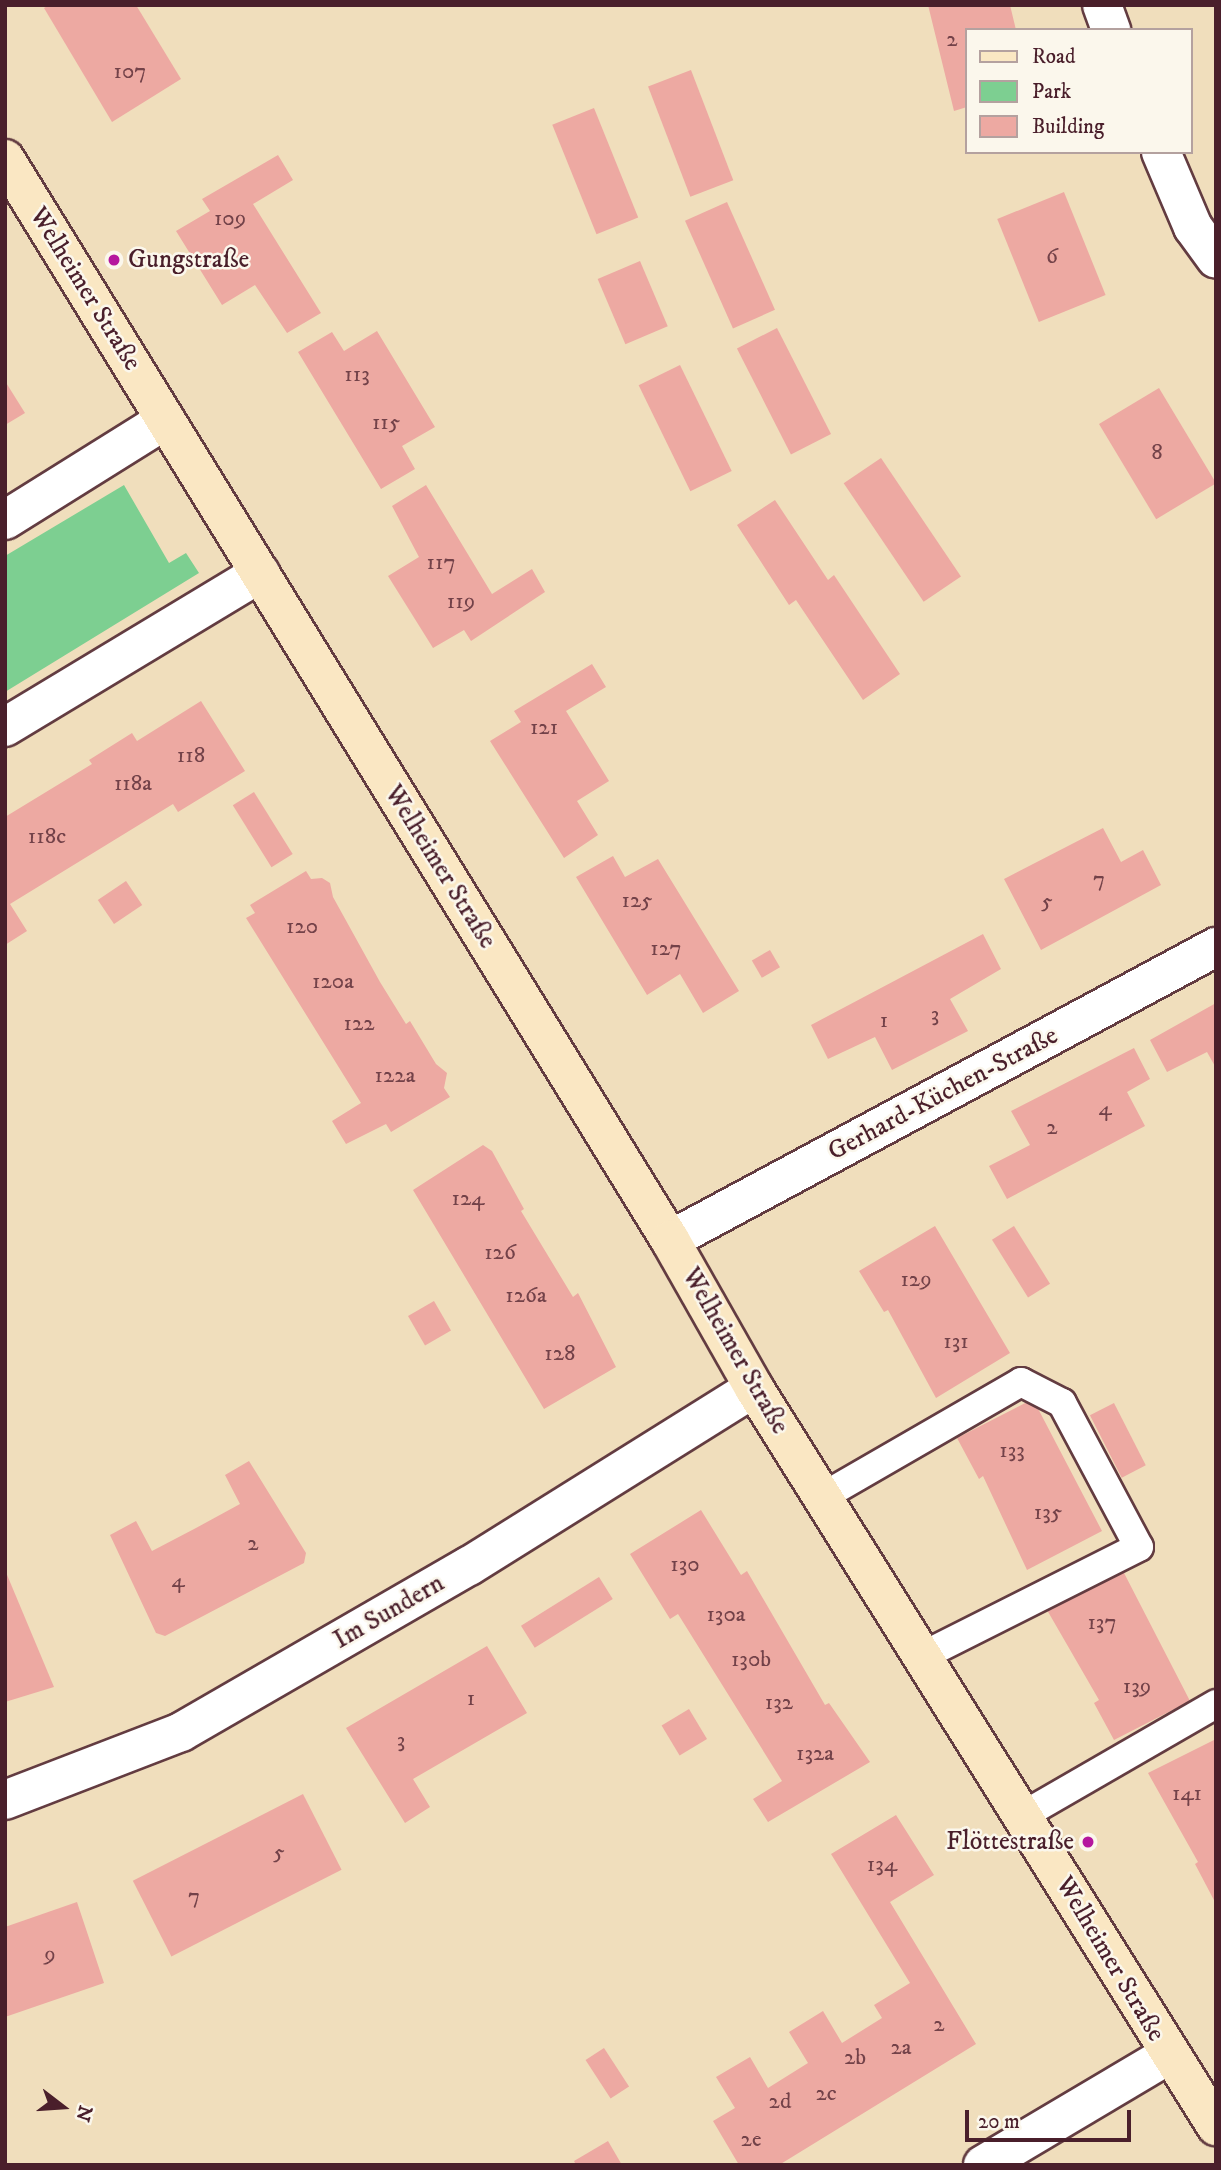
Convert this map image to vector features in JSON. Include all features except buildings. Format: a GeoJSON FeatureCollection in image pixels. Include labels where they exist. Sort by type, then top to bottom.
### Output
{"type":"FeatureCollection","features":[{"type":"Feature","properties":{"kind":"street"},"geometry":{"type":"LineString","coordinates":[[1102,5],[1110,28]]}},
{"type":"Feature","properties":{"kind":"street"},"geometry":{"type":"LineString","coordinates":[[1162,154],[1193,228],[1216,259]]}},
{"type":"Feature","properties":{"kind":"street","name":"Welheimer Straße"},"geometry":{"type":"LineString","coordinates":[[5,159],[670,1240],[754,1388],[1168,2055],[1216,2126]]}},
{"type":"Feature","properties":{"kind":"street"},"geometry":{"type":"LineString","coordinates":[[5,520],[165,420]]}},
{"type":"Feature","properties":{"kind":"street"},"geometry":{"type":"LineString","coordinates":[[5,727],[260,573]]}},
{"type":"Feature","properties":{"kind":"street","name":"Gerhard-Küchen-Straße"},"geometry":{"type":"LineString","coordinates":[[670,1240],[1216,947]]}},
{"type":"Feature","properties":{"kind":"street","name":"Im Sundern"},"geometry":{"type":"LineString","coordinates":[[5,1800],[181,1732],[469,1566],[754,1388]]}},
{"type":"Feature","properties":{"kind":"street"},"geometry":{"type":"LineString","coordinates":[[983,2165],[1168,2055]]}},
{"type":"Feature","properties":{"kind":"lane"},"geometry":{"type":"LineString","coordinates":[[822,1497],[1021,1382],[1062,1403],[1139,1547],[922,1656]]}},
{"type":"Feature","properties":{"kind":"lane"},"geometry":{"type":"LineString","coordinates":[[1022,1816],[1216,1704]]}},
{"type":"Feature","properties":{"kind":"green space"},"geometry":{"type":"Polygon","coordinates":[[[124,485],[169,563],[186,553],[199,573],[5,692],[5,556],[124,485]]]}},
{"type":"Feature","properties":{"kind":"place","name":"Gungstraße"},"geometry":{"type":"Point","coordinates":[114,260]}},
{"type":"Feature","properties":{"kind":"place","name":"Flöttestraße"},"geometry":{"type":"Point","coordinates":[1088,1842]}}]}
